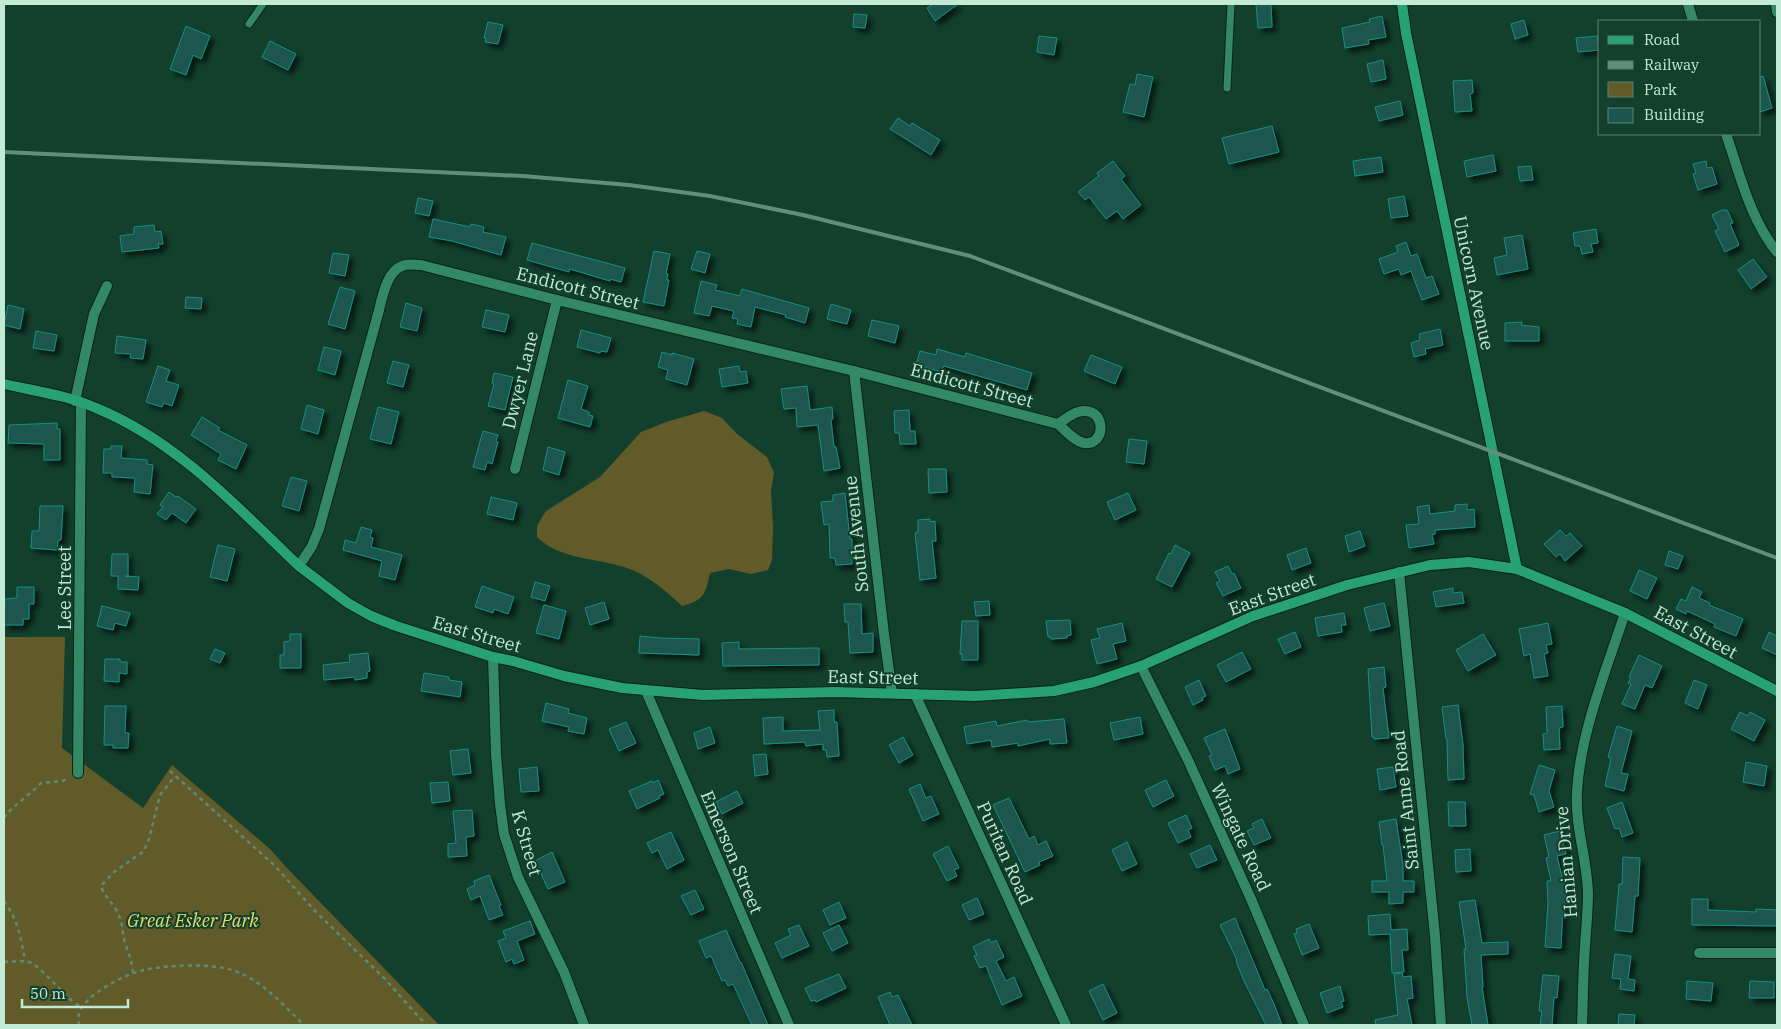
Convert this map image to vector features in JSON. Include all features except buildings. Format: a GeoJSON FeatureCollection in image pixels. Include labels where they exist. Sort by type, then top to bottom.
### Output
{"type":"FeatureCollection","features":[{"type":"Feature","properties":{"kind":"street","name":"Unicorn Avenue"},"geometry":{"type":"LineString","coordinates":[[1402,4],[1406,33],[1448,242],[1517,569]]}},
{"type":"Feature","properties":{"kind":"street"},"geometry":{"type":"LineString","coordinates":[[1688,4],[1693,20]]}},
{"type":"Feature","properties":{"kind":"street"},"geometry":{"type":"LineString","coordinates":[[1776,4],[1777,12]]}},
{"type":"Feature","properties":{"kind":"street"},"geometry":{"type":"LineString","coordinates":[[1726,135],[1754,214],[1769,242],[1777,252]]}},
{"type":"Feature","properties":{"kind":"street","name":"Endicott Street"},"geometry":{"type":"LineString","coordinates":[[299,566],[312,546],[319,529],[389,278],[393,271],[401,266],[410,264],[421,265],[557,300],[854,371],[1058,424]]}},
{"type":"Feature","properties":{"kind":"street","name":"Lee Street"},"geometry":{"type":"LineString","coordinates":[[78,773],[78,401],[94,314],[107,286]]}},
{"type":"Feature","properties":{"kind":"street","name":"Dwyer Lane"},"geometry":{"type":"LineString","coordinates":[[514,468],[557,300]]}},
{"type":"Feature","properties":{"kind":"street","name":"South Avenue"},"geometry":{"type":"LineString","coordinates":[[854,371],[892,693]]}},
{"type":"Feature","properties":{"kind":"street","name":"East Street"},"geometry":{"type":"LineString","coordinates":[[4,384],[78,401],[128,422],[180,457],[201,474],[316,580],[371,616],[493,657],[564,676],[622,688],[703,694],[835,692],[975,696],[1054,691],[1094,682],[1141,666],[1254,616],[1347,585],[1430,565],[1468,562],[1517,569],[1625,613],[1777,692]]}},
{"type":"Feature","properties":{"kind":"street","name":"Saint Anne Road"},"geometry":{"type":"LineString","coordinates":[[1399,572],[1435,936],[1441,1025]]}},
{"type":"Feature","properties":{"kind":"street","name":"Hanian Drive"},"geometry":{"type":"LineString","coordinates":[[1582,1025],[1588,893],[1586,861],[1577,814],[1577,790],[1583,750],[1625,613]]}},
{"type":"Feature","properties":{"kind":"street","name":"K Street"},"geometry":{"type":"LineString","coordinates":[[493,657],[496,754],[504,834],[518,877],[564,972],[584,1025]]}},
{"type":"Feature","properties":{"kind":"street","name":"Wingate Road"},"geometry":{"type":"LineString","coordinates":[[1141,666],[1188,760],[1251,899],[1304,1025]]}},
{"type":"Feature","properties":{"kind":"street","name":"Emerson Street"},"geometry":{"type":"LineString","coordinates":[[646,691],[789,1025]]}},
{"type":"Feature","properties":{"kind":"street","name":"Puritan Road"},"geometry":{"type":"LineString","coordinates":[[915,694],[1066,1025]]}},
{"type":"Feature","properties":{"kind":"street"},"geometry":{"type":"LineString","coordinates":[[1699,953],[1777,953]]}},
{"type":"Feature","properties":{"kind":"lane"},"geometry":{"type":"LineString","coordinates":[[249,24],[263,4]]}},
{"type":"Feature","properties":{"kind":"lane"},"geometry":{"type":"LineString","coordinates":[[1227,88],[1231,4]]}},
{"type":"Feature","properties":{"kind":"path"},"geometry":{"type":"LineString","coordinates":[[170,771],[276,866],[315,911],[384,978],[426,1025]]}},
{"type":"Feature","properties":{"kind":"path"},"geometry":{"type":"LineString","coordinates":[[4,818],[8,812],[32,793],[41,783],[62,781],[78,773]]}},
{"type":"Feature","properties":{"kind":"path"},"geometry":{"type":"LineString","coordinates":[[133,973],[132,960],[125,943],[122,923],[117,912],[102,891],[102,886],[108,878],[144,852],[160,795],[175,776]]}},
{"type":"Feature","properties":{"kind":"path"},"geometry":{"type":"LineString","coordinates":[[4,901],[14,915],[21,937],[25,961]]}},
{"type":"Feature","properties":{"kind":"path"},"geometry":{"type":"LineString","coordinates":[[4,962],[25,961],[32,963],[82,1008]]}},
{"type":"Feature","properties":{"kind":"path"},"geometry":{"type":"LineString","coordinates":[[79,1025],[78,1015],[88,999],[104,988],[133,973],[175,966],[207,966],[231,970],[249,978],[266,989],[304,1025]]}},
{"type":"Feature","properties":{"kind":"green space"},"geometry":{"type":"Polygon","coordinates":[[[704,411],[722,418],[737,434],[767,457],[774,473],[771,491],[772,560],[768,570],[751,574],[729,569],[710,573],[703,595],[690,604],[682,606],[662,588],[632,570],[567,554],[556,550],[537,537],[537,526],[546,511],[600,477],[641,432],[666,422],[704,411]]]}},
{"type":"Feature","properties":{"kind":"green space","name":"Great Esker Park"},"geometry":{"type":"Polygon","coordinates":[[[4,637],[65,637],[62,748],[143,808],[172,765],[270,849],[439,1025],[4,1025],[4,637]]]}},
{"type":"Feature","properties":{"kind":"railway"},"geometry":{"type":"LineString","coordinates":[[4,152],[523,176],[629,185],[710,196],[803,215],[970,256],[1777,558]]}}]}
